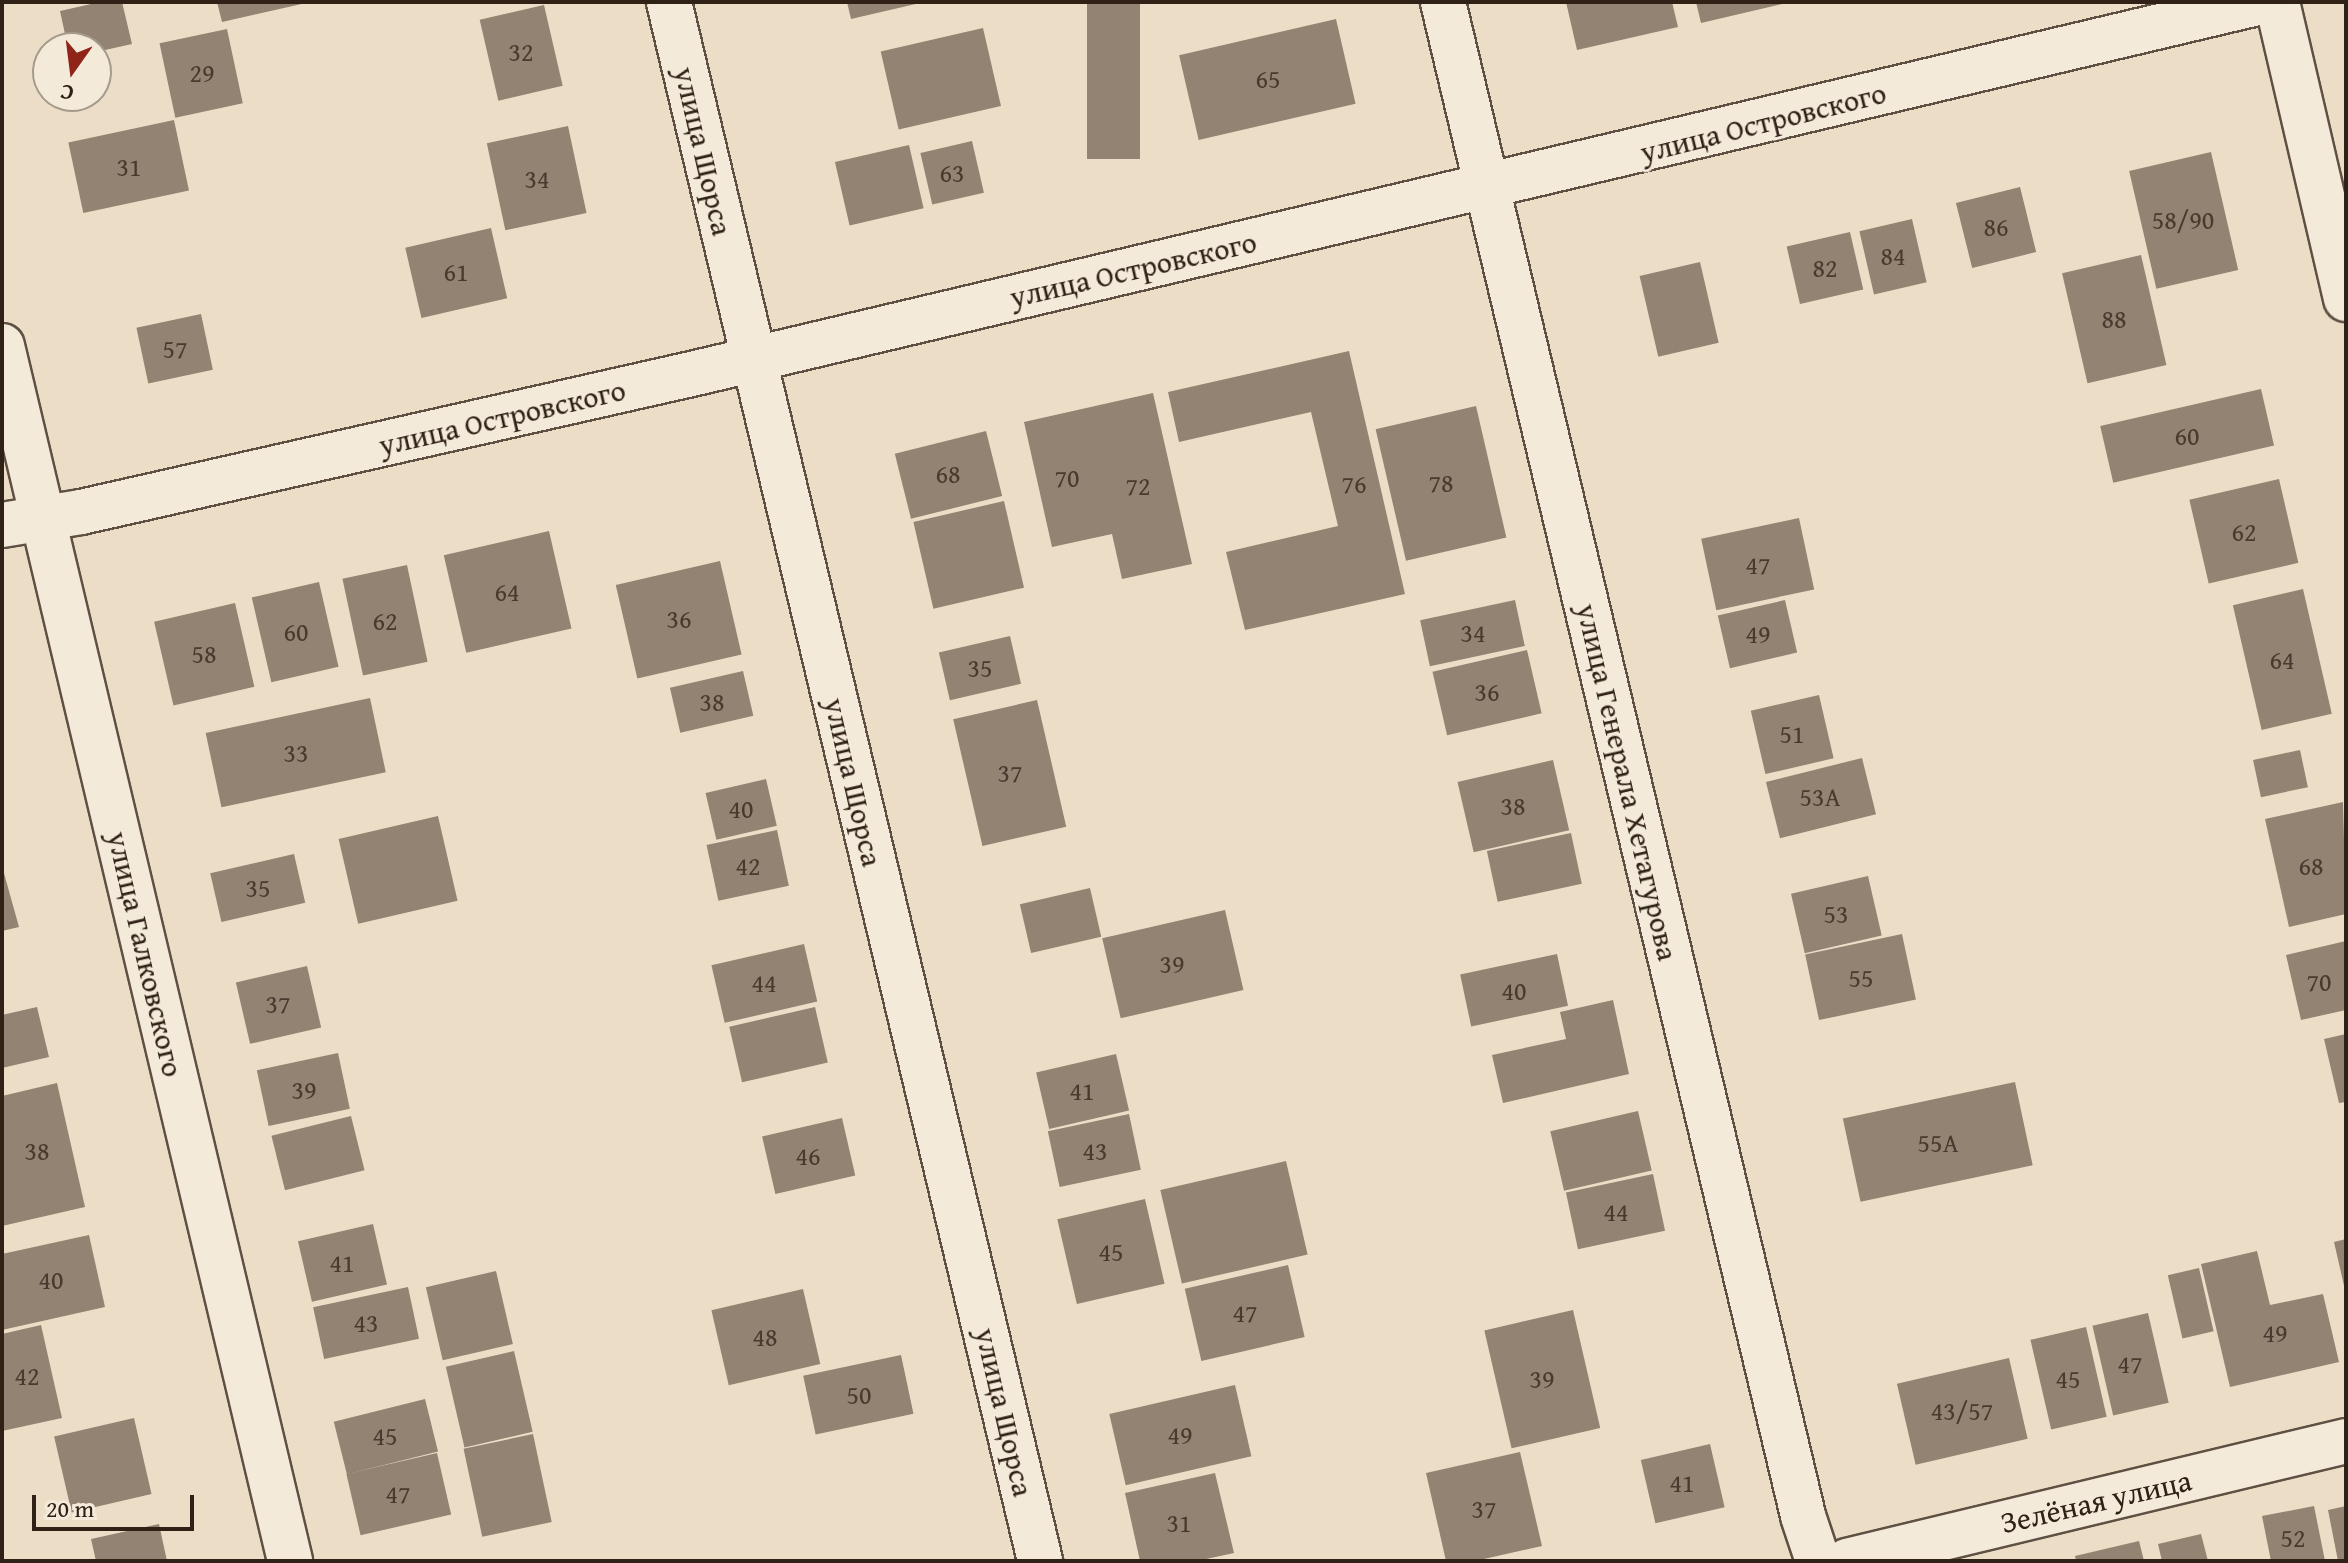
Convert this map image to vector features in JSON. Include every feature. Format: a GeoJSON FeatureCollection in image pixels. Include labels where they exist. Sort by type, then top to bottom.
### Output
{"type":"FeatureCollection","features":[{"type":"Feature","properties":{"kind":"street","name":"улица Щорса"},"geometry":{"type":"LineString","coordinates":[[669,2],[1040,1561]]}},
{"type":"Feature","properties":{"kind":"street","name":"улица Генерала Хетагурова"},"geometry":{"type":"LineString","coordinates":[[1443,2],[1799,1500],[1818,1561]]}},
{"type":"Feature","properties":{"kind":"street","name":"улица Островского"},"geometry":{"type":"LineString","coordinates":[[22,520],[81,512],[752,358],[1486,188],[2261,2]]}},
{"type":"Feature","properties":{"kind":"street"},"geometry":{"type":"LineString","coordinates":[[2277,2],[2346,299]]}},
{"type":"Feature","properties":{"kind":"street","name":"улица Галковского"},"geometry":{"type":"LineString","coordinates":[[2,346],[22,520],[290,1561]]}},
{"type":"Feature","properties":{"kind":"street","name":"Зелёная улица"},"geometry":{"type":"LineString","coordinates":[[1847,1561],[2346,1441]]}},
{"type":"Feature","properties":{"kind":"building"},"geometry":{"type":"Polygon","coordinates":[[[100,2],[122,2],[132,44],[112,48],[112,32],[65,32],[60,11],[100,2]]]}},
{"type":"Feature","properties":{"kind":"building"},"geometry":{"type":"Polygon","coordinates":[[[217,2],[306,2],[306,3],[222,22],[217,2]]]}},
{"type":"Feature","properties":{"kind":"building"},"geometry":{"type":"Polygon","coordinates":[[[847,2],[920,2],[920,3],[851,19],[847,2]]]}},
{"type":"Feature","properties":{"kind":"building"},"geometry":{"type":"Polygon","coordinates":[[[1087,2],[1140,2],[1140,159],[1087,159],[1087,2]]]}},
{"type":"Feature","properties":{"kind":"building"},"geometry":{"type":"Polygon","coordinates":[[[1566,2],[1672,2],[1678,27],[1577,50],[1566,2]]]}},
{"type":"Feature","properties":{"kind":"building"},"geometry":{"type":"Polygon","coordinates":[[[1696,2],[1786,2],[1786,3],[1701,23],[1696,2]]]}},
{"type":"Feature","properties":{"kind":"building"},"geometry":{"type":"Polygon","coordinates":[[[544,5],[563,86],[498,101],[480,20],[544,5]]]}},
{"type":"Feature","properties":{"kind":"building"},"geometry":{"type":"Polygon","coordinates":[[[1336,19],[1356,104],[1199,140],[1179,55],[1336,19]]]}},
{"type":"Feature","properties":{"kind":"building"},"geometry":{"type":"Polygon","coordinates":[[[983,28],[1001,106],[899,130],[881,52],[983,28]]]}},
{"type":"Feature","properties":{"kind":"building"},"geometry":{"type":"Polygon","coordinates":[[[227,29],[243,103],[175,118],[160,43],[227,29]]]}},
{"type":"Feature","properties":{"kind":"building"},"geometry":{"type":"Polygon","coordinates":[[[174,120],[189,190],[83,213],[68,142],[174,120]]]}},
{"type":"Feature","properties":{"kind":"building"},"geometry":{"type":"Polygon","coordinates":[[[568,126],[587,213],[505,230],[487,143],[568,126]]]}},
{"type":"Feature","properties":{"kind":"building"},"geometry":{"type":"Polygon","coordinates":[[[972,141],[984,193],[932,205],[920,153],[972,141]]]}},
{"type":"Feature","properties":{"kind":"building"},"geometry":{"type":"Polygon","coordinates":[[[909,145],[924,208],[850,225],[835,162],[909,145]]]}},
{"type":"Feature","properties":{"kind":"building"},"geometry":{"type":"Polygon","coordinates":[[[2211,152],[2238,270],[2156,289],[2129,171],[2211,152]]]}},
{"type":"Feature","properties":{"kind":"building"},"geometry":{"type":"Polygon","coordinates":[[[2020,187],[2036,252],[1972,268],[1956,203],[2020,187]]]}},
{"type":"Feature","properties":{"kind":"building"},"geometry":{"type":"Polygon","coordinates":[[[1912,219],[1927,282],[1874,294],[1859,231],[1912,219]]]}},
{"type":"Feature","properties":{"kind":"building"},"geometry":{"type":"Polygon","coordinates":[[[491,228],[507,298],[421,318],[405,248],[491,228]]]}},
{"type":"Feature","properties":{"kind":"building"},"geometry":{"type":"Polygon","coordinates":[[[1850,232],[1863,289],[1800,304],[1787,247],[1850,232]]]}},
{"type":"Feature","properties":{"kind":"building"},"geometry":{"type":"Polygon","coordinates":[[[2141,255],[2166,365],[2087,383],[2062,273],[2141,255]]]}},
{"type":"Feature","properties":{"kind":"building"},"geometry":{"type":"Polygon","coordinates":[[[1700,262],[1719,343],[1658,357],[1640,276],[1700,262]]]}},
{"type":"Feature","properties":{"kind":"building"},"geometry":{"type":"Polygon","coordinates":[[[201,314],[213,370],[148,383],[136,328],[201,314]]]}},
{"type":"Feature","properties":{"kind":"building"},"geometry":{"type":"Polygon","coordinates":[[[1349,351],[1405,594],[1245,630],[1226,552],[1338,526],[1311,412],[1179,442],[1168,392],[1349,351]]]}},
{"type":"Feature","properties":{"kind":"building"},"geometry":{"type":"Polygon","coordinates":[[[2261,389],[2274,446],[2113,483],[2100,426],[2261,389]]]}},
{"type":"Feature","properties":{"kind":"building"},"geometry":{"type":"Polygon","coordinates":[[[1153,393],[1192,564],[1122,579],[1112,534],[1052,547],[1024,422],[1153,393]]]}},
{"type":"Feature","properties":{"kind":"building"},"geometry":{"type":"Polygon","coordinates":[[[1476,406],[1506,538],[1406,561],[1376,429],[1476,406]]]}},
{"type":"Feature","properties":{"kind":"building"},"geometry":{"type":"Polygon","coordinates":[[[986,431],[1002,496],[911,519],[895,454],[986,431]]]}},
{"type":"Feature","properties":{"kind":"building"},"geometry":{"type":"Polygon","coordinates":[[[2279,479],[2298,563],[2209,583],[2189,500],[2279,479]]]}},
{"type":"Feature","properties":{"kind":"building"},"geometry":{"type":"Polygon","coordinates":[[[1004,501],[1024,588],[933,609],[913,522],[1004,501]]]}},
{"type":"Feature","properties":{"kind":"building"},"geometry":{"type":"Polygon","coordinates":[[[1799,518],[1814,589],[1716,610],[1701,539],[1799,518]]]}},
{"type":"Feature","properties":{"kind":"building"},"geometry":{"type":"Polygon","coordinates":[[[549,531],[571,628],[466,653],[444,555],[549,531]]]}},
{"type":"Feature","properties":{"kind":"building"},"geometry":{"type":"Polygon","coordinates":[[[720,561],[742,655],[637,679],[616,585],[720,561]]]}},
{"type":"Feature","properties":{"kind":"building"},"geometry":{"type":"Polygon","coordinates":[[[407,565],[428,662],[363,676],[342,579],[407,565]]]}},
{"type":"Feature","properties":{"kind":"building"},"geometry":{"type":"Polygon","coordinates":[[[319,582],[339,667],[271,682],[252,598],[319,582]]]}},
{"type":"Feature","properties":{"kind":"building"},"geometry":{"type":"Polygon","coordinates":[[[2303,589],[2332,714],[2262,730],[2233,605],[2303,589]]]}},
{"type":"Feature","properties":{"kind":"building"},"geometry":{"type":"Polygon","coordinates":[[[1515,600],[1525,646],[1430,666],[1420,620],[1515,600]]]}},
{"type":"Feature","properties":{"kind":"building"},"geometry":{"type":"Polygon","coordinates":[[[1785,600],[1797,653],[1730,668],[1718,616],[1785,600]]]}},
{"type":"Feature","properties":{"kind":"building"},"geometry":{"type":"Polygon","coordinates":[[[235,603],[254,687],[173,705],[154,622],[235,603]]]}},
{"type":"Feature","properties":{"kind":"building"},"geometry":{"type":"Polygon","coordinates":[[[1010,636],[1021,684],[950,700],[939,652],[1010,636]]]}},
{"type":"Feature","properties":{"kind":"building"},"geometry":{"type":"Polygon","coordinates":[[[1527,650],[1542,713],[1447,735],[1432,672],[1527,650]]]}},
{"type":"Feature","properties":{"kind":"building"},"geometry":{"type":"Polygon","coordinates":[[[743,671],[753,716],[680,733],[670,688],[743,671]]]}},
{"type":"Feature","properties":{"kind":"building"},"geometry":{"type":"Polygon","coordinates":[[[1819,695],[1834,758],[1765,774],[1751,711],[1819,695]]]}},
{"type":"Feature","properties":{"kind":"building"},"geometry":{"type":"Polygon","coordinates":[[[370,698],[386,772],[221,807],[206,733],[370,698]]]}},
{"type":"Feature","properties":{"kind":"building"},"geometry":{"type":"Polygon","coordinates":[[[1037,700],[1066,827],[982,846],[953,719],[1037,700]]]}},
{"type":"Feature","properties":{"kind":"building"},"geometry":{"type":"Polygon","coordinates":[[[2300,750],[2308,787],[2261,797],[2253,760],[2300,750]]]}},
{"type":"Feature","properties":{"kind":"building"},"geometry":{"type":"Polygon","coordinates":[[[1862,758],[1876,814],[1780,838],[1766,782],[1862,758]]]}},
{"type":"Feature","properties":{"kind":"building"},"geometry":{"type":"Polygon","coordinates":[[[1553,760],[1569,830],[1474,852],[1458,782],[1553,760]]]}},
{"type":"Feature","properties":{"kind":"building"},"geometry":{"type":"Polygon","coordinates":[[[766,779],[777,826],[716,840],[706,793],[766,779]]]}},
{"type":"Feature","properties":{"kind":"building"},"geometry":{"type":"Polygon","coordinates":[[[2343,802],[2346,914],[2289,927],[2265,819],[2343,802]]]}},
{"type":"Feature","properties":{"kind":"building"},"geometry":{"type":"Polygon","coordinates":[[[438,816],[458,901],[358,924],[339,839],[438,816]]]}},
{"type":"Feature","properties":{"kind":"building"},"geometry":{"type":"Polygon","coordinates":[[[777,830],[789,886],[718,901],[707,845],[777,830]]]}},
{"type":"Feature","properties":{"kind":"building"},"geometry":{"type":"Polygon","coordinates":[[[1571,833],[1582,884],[1498,902],[1487,851],[1571,833]]]}},
{"type":"Feature","properties":{"kind":"building"},"geometry":{"type":"Polygon","coordinates":[[[294,854],[305,903],[221,922],[210,873],[294,854]]]}},
{"type":"Feature","properties":{"kind":"building"},"geometry":{"type":"Polygon","coordinates":[[[2,866],[19,927],[2,931],[2,866]]]}},
{"type":"Feature","properties":{"kind":"building"},"geometry":{"type":"Polygon","coordinates":[[[1868,876],[1882,935],[1805,953],[1791,894],[1868,876]]]}},
{"type":"Feature","properties":{"kind":"building"},"geometry":{"type":"Polygon","coordinates":[[[1090,888],[1101,937],[1031,953],[1020,904],[1090,888]]]}},
{"type":"Feature","properties":{"kind":"building"},"geometry":{"type":"Polygon","coordinates":[[[1225,910],[1243,990],[1121,1018],[1102,938],[1225,910]]]}},
{"type":"Feature","properties":{"kind":"building"},"geometry":{"type":"Polygon","coordinates":[[[1902,934],[1916,1000],[1819,1020],[1805,955],[1902,934]]]}},
{"type":"Feature","properties":{"kind":"building"},"geometry":{"type":"Polygon","coordinates":[[[2346,941],[2346,1010],[2301,1020],[2286,955],[2346,941]]]}},
{"type":"Feature","properties":{"kind":"building"},"geometry":{"type":"Polygon","coordinates":[[[804,944],[817,1001],[725,1023],[711,965],[804,944]]]}},
{"type":"Feature","properties":{"kind":"building"},"geometry":{"type":"Polygon","coordinates":[[[1557,954],[1568,1006],[1471,1026],[1460,975],[1557,954]]]}},
{"type":"Feature","properties":{"kind":"building"},"geometry":{"type":"Polygon","coordinates":[[[307,966],[321,1027],[250,1044],[236,982],[307,966]]]}},
{"type":"Feature","properties":{"kind":"building"},"geometry":{"type":"Polygon","coordinates":[[[1613,1000],[1629,1074],[1503,1103],[1492,1055],[1566,1039],[1560,1012],[1613,1000]]]}},
{"type":"Feature","properties":{"kind":"building"},"geometry":{"type":"Polygon","coordinates":[[[37,1007],[49,1057],[2,1068],[2,1015],[37,1007]]]}},
{"type":"Feature","properties":{"kind":"building"},"geometry":{"type":"Polygon","coordinates":[[[815,1007],[828,1063],[742,1082],[729,1027],[815,1007]]]}},
{"type":"Feature","properties":{"kind":"building"},"geometry":{"type":"Polygon","coordinates":[[[2346,1034],[2346,1102],[2339,1103],[2324,1039],[2346,1034]]]}},
{"type":"Feature","properties":{"kind":"building"},"geometry":{"type":"Polygon","coordinates":[[[338,1053],[350,1109],[269,1126],[257,1070],[338,1053]]]}},
{"type":"Feature","properties":{"kind":"building"},"geometry":{"type":"Polygon","coordinates":[[[1116,1054],[1129,1111],[1049,1129],[1036,1072],[1116,1054]]]}},
{"type":"Feature","properties":{"kind":"building"},"geometry":{"type":"Polygon","coordinates":[[[2015,1082],[2033,1165],[1861,1202],[1843,1119],[2015,1082]]]}},
{"type":"Feature","properties":{"kind":"building"},"geometry":{"type":"Polygon","coordinates":[[[57,1083],[85,1207],[2,1226],[2,1096],[57,1083]]]}},
{"type":"Feature","properties":{"kind":"building"},"geometry":{"type":"Polygon","coordinates":[[[1638,1111],[1652,1170],[1564,1191],[1550,1131],[1638,1111]]]}},
{"type":"Feature","properties":{"kind":"building"},"geometry":{"type":"Polygon","coordinates":[[[1129,1114],[1141,1170],[1060,1187],[1048,1131],[1129,1114]]]}},
{"type":"Feature","properties":{"kind":"building"},"geometry":{"type":"Polygon","coordinates":[[[351,1116],[365,1170],[285,1190],[271,1136],[351,1116]]]}},
{"type":"Feature","properties":{"kind":"building"},"geometry":{"type":"Polygon","coordinates":[[[842,1118],[855,1175],[775,1194],[762,1136],[842,1118]]]}},
{"type":"Feature","properties":{"kind":"building"},"geometry":{"type":"Polygon","coordinates":[[[1286,1161],[1308,1255],[1182,1284],[1160,1190],[1286,1161]]]}},
{"type":"Feature","properties":{"kind":"building"},"geometry":{"type":"Polygon","coordinates":[[[1653,1174],[1665,1231],[1578,1249],[1566,1193],[1653,1174]]]}},
{"type":"Feature","properties":{"kind":"building"},"geometry":{"type":"Polygon","coordinates":[[[1145,1199],[1165,1284],[1077,1304],[1057,1219],[1145,1199]]]}},
{"type":"Feature","properties":{"kind":"building"},"geometry":{"type":"Polygon","coordinates":[[[373,1224],[387,1284],[312,1302],[298,1241],[373,1224]]]}},
{"type":"Feature","properties":{"kind":"building"},"geometry":{"type":"Polygon","coordinates":[[[89,1235],[105,1307],[2,1330],[2,1254],[89,1235]]]}},
{"type":"Feature","properties":{"kind":"building"},"geometry":{"type":"Polygon","coordinates":[[[2346,1239],[2346,1290],[2345,1290],[2334,1242],[2346,1239]]]}},
{"type":"Feature","properties":{"kind":"building"},"geometry":{"type":"Polygon","coordinates":[[[2257,1251],[2270,1305],[2323,1294],[2339,1362],[2230,1387],[2201,1264],[2257,1251]]]}},
{"type":"Feature","properties":{"kind":"building"},"geometry":{"type":"Polygon","coordinates":[[[1288,1265],[1305,1337],[1201,1361],[1185,1289],[1288,1265]]]}},
{"type":"Feature","properties":{"kind":"building"},"geometry":{"type":"Polygon","coordinates":[[[2199,1268],[2214,1331],[2182,1339],[2168,1275],[2199,1268]]]}},
{"type":"Feature","properties":{"kind":"building"},"geometry":{"type":"Polygon","coordinates":[[[496,1271],[513,1344],[443,1360],[426,1287],[496,1271]]]}},
{"type":"Feature","properties":{"kind":"building"},"geometry":{"type":"Polygon","coordinates":[[[408,1287],[419,1339],[324,1359],[313,1307],[408,1287]]]}},
{"type":"Feature","properties":{"kind":"building"},"geometry":{"type":"Polygon","coordinates":[[[803,1289],[820,1364],[729,1385],[711,1310],[803,1289]]]}},
{"type":"Feature","properties":{"kind":"building"},"geometry":{"type":"Polygon","coordinates":[[[1573,1310],[1600,1428],[1512,1448],[1484,1330],[1573,1310]]]}},
{"type":"Feature","properties":{"kind":"building"},"geometry":{"type":"Polygon","coordinates":[[[2148,1313],[2169,1403],[2113,1415],[2092,1326],[2148,1313]]]}},
{"type":"Feature","properties":{"kind":"building"},"geometry":{"type":"Polygon","coordinates":[[[41,1325],[62,1418],[2,1431],[2,1334],[41,1325]]]}},
{"type":"Feature","properties":{"kind":"building"},"geometry":{"type":"Polygon","coordinates":[[[2086,1327],[2107,1417],[2051,1429],[2030,1340],[2086,1327]]]}},
{"type":"Feature","properties":{"kind":"building"},"geometry":{"type":"Polygon","coordinates":[[[514,1351],[533,1432],[464,1448],[446,1367],[514,1351]]]}},
{"type":"Feature","properties":{"kind":"building"},"geometry":{"type":"Polygon","coordinates":[[[901,1355],[913,1414],[816,1434],[803,1376],[901,1355]]]}},
{"type":"Feature","properties":{"kind":"building"},"geometry":{"type":"Polygon","coordinates":[[[2009,1358],[2028,1439],[1916,1465],[1897,1384],[2009,1358]]]}},
{"type":"Feature","properties":{"kind":"building"},"geometry":{"type":"Polygon","coordinates":[[[1235,1385],[1251,1456],[1126,1485],[1109,1414],[1235,1385]]]}},
{"type":"Feature","properties":{"kind":"building"},"geometry":{"type":"Polygon","coordinates":[[[425,1399],[438,1451],[347,1474],[334,1422],[425,1399]]]}},
{"type":"Feature","properties":{"kind":"building"},"geometry":{"type":"Polygon","coordinates":[[[134,1418],[152,1494],[72,1512],[54,1436],[134,1418]]]}},
{"type":"Feature","properties":{"kind":"building"},"geometry":{"type":"Polygon","coordinates":[[[533,1434],[552,1522],[482,1537],[464,1449],[533,1434]]]}},
{"type":"Feature","properties":{"kind":"building"},"geometry":{"type":"Polygon","coordinates":[[[1710,1444],[1725,1507],[1655,1523],[1641,1460],[1710,1444]]]}},
{"type":"Feature","properties":{"kind":"building"},"geometry":{"type":"Polygon","coordinates":[[[1520,1452],[1542,1546],[1475,1561],[1446,1561],[1426,1473],[1520,1452]]]}},
{"type":"Feature","properties":{"kind":"building"},"geometry":{"type":"Polygon","coordinates":[[[437,1453],[451,1514],[361,1535],[346,1474],[437,1453]]]}},
{"type":"Feature","properties":{"kind":"building"},"geometry":{"type":"Polygon","coordinates":[[[1215,1473],[1234,1553],[1197,1561],[1140,1561],[1125,1493],[1215,1473]]]}},
{"type":"Feature","properties":{"kind":"building"},"geometry":{"type":"Polygon","coordinates":[[[2314,1506],[2325,1561],[2271,1561],[2262,1516],[2314,1506]]]}},
{"type":"Feature","properties":{"kind":"building"},"geometry":{"type":"Polygon","coordinates":[[[2346,1506],[2346,1561],[2338,1561],[2328,1510],[2346,1506]]]}},
{"type":"Feature","properties":{"kind":"building"},"geometry":{"type":"Polygon","coordinates":[[[159,1524],[167,1561],[96,1561],[91,1539],[159,1524]]]}},
{"type":"Feature","properties":{"kind":"building"},"geometry":{"type":"Polygon","coordinates":[[[2201,1534],[2208,1561],[2162,1561],[2158,1544],[2201,1534]]]}},
{"type":"Feature","properties":{"kind":"building"},"geometry":{"type":"Polygon","coordinates":[[[2139,1541],[2144,1561],[2076,1561],[2075,1556],[2139,1541]]]}}]}
